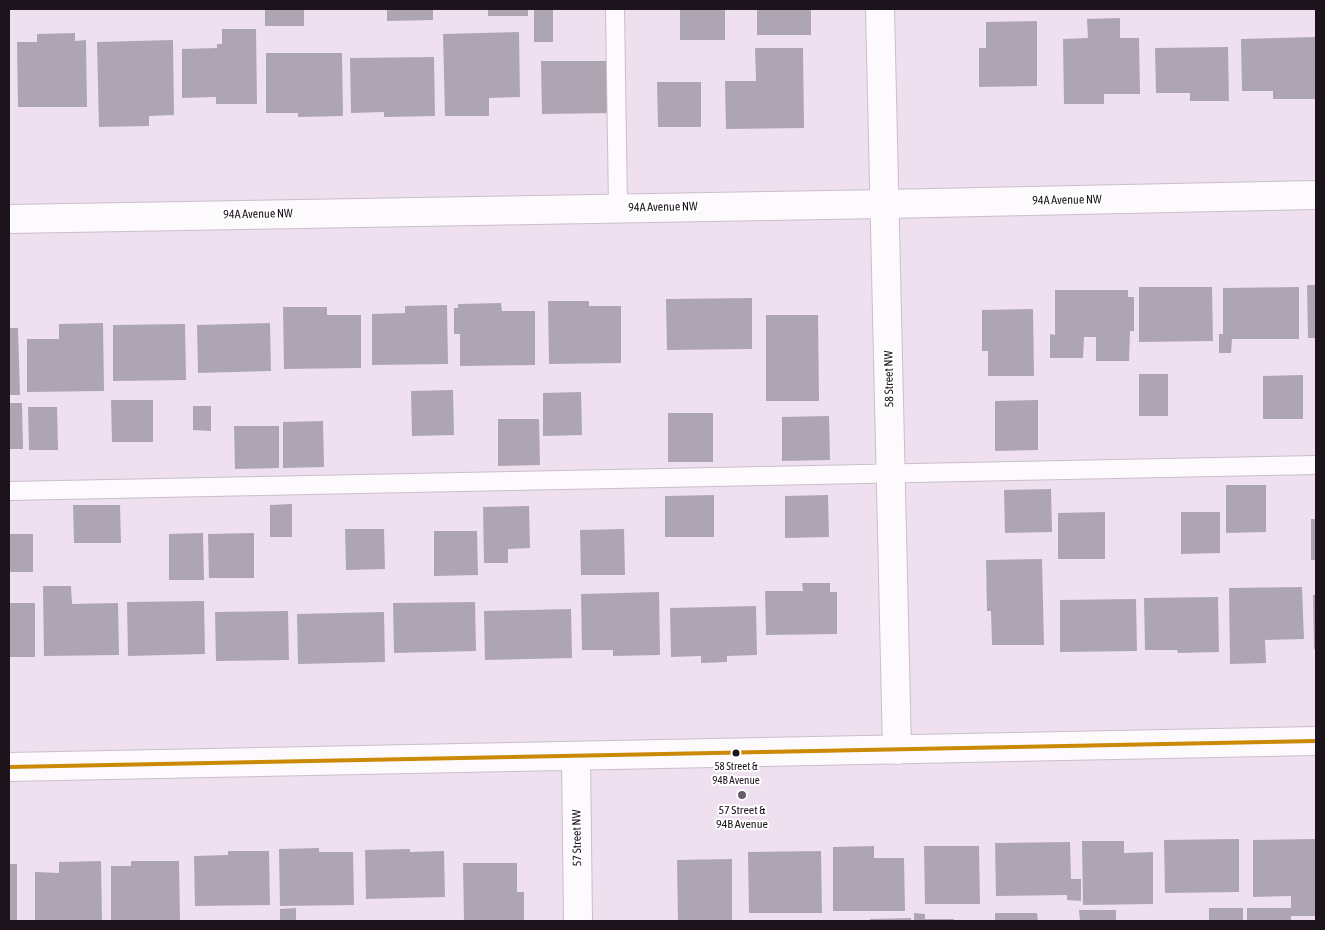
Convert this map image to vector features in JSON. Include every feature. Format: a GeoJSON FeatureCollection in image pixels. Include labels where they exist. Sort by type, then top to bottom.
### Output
{"type":"FeatureCollection","features":[{"type":"Feature","properties":{"kind":"street","name":"58 Street NW"},"geometry":{"type":"LineString","coordinates":[[880,9],[897,750]]}},
{"type":"Feature","properties":{"kind":"street","name":"94A Avenue NW"},"geometry":{"type":"LineString","coordinates":[[9,219],[1316,195]]}},
{"type":"Feature","properties":{"kind":"street"},"geometry":{"type":"LineString","coordinates":[[9,767],[1316,741]]}},
{"type":"Feature","properties":{"kind":"street","name":"57 Street NW"},"geometry":{"type":"LineString","coordinates":[[576,756],[578,921]]}},
{"type":"Feature","properties":{"kind":"lane"},"geometry":{"type":"LineString","coordinates":[[615,9],[618,208]]}},
{"type":"Feature","properties":{"kind":"lane"},"geometry":{"type":"LineString","coordinates":[[9,491],[1316,465]]}},
{"type":"Feature","properties":{"kind":"building"},"geometry":{"type":"Polygon","coordinates":[[[265,9],[304,9],[304,26],[265,26],[265,9]]]}},
{"type":"Feature","properties":{"kind":"building"},"geometry":{"type":"Polygon","coordinates":[[[387,9],[433,9],[433,20],[387,21],[387,9]]]}},
{"type":"Feature","properties":{"kind":"building"},"geometry":{"type":"Polygon","coordinates":[[[488,9],[528,9],[528,16],[488,16],[488,9]]]}},
{"type":"Feature","properties":{"kind":"building"},"geometry":{"type":"Polygon","coordinates":[[[534,9],[553,9],[553,42],[534,42],[534,9]]]}},
{"type":"Feature","properties":{"kind":"building"},"geometry":{"type":"Polygon","coordinates":[[[680,9],[725,9],[725,40],[680,40],[680,9]]]}},
{"type":"Feature","properties":{"kind":"building"},"geometry":{"type":"Polygon","coordinates":[[[757,9],[811,9],[811,35],[757,35],[757,9]]]}},
{"type":"Feature","properties":{"kind":"building"},"geometry":{"type":"Polygon","coordinates":[[[1120,18],[1120,38],[1139,38],[1140,94],[1104,94],[1104,104],[1064,104],[1063,39],[1088,38],[1087,19],[1120,18]]]}},
{"type":"Feature","properties":{"kind":"building"},"geometry":{"type":"Polygon","coordinates":[[[1037,21],[1037,86],[979,87],[979,48],[986,48],[986,22],[1037,21]]]}},
{"type":"Feature","properties":{"kind":"building"},"geometry":{"type":"Polygon","coordinates":[[[222,29],[256,29],[257,104],[216,104],[216,97],[182,98],[182,49],[217,48],[217,44],[222,44],[222,29]]]}},
{"type":"Feature","properties":{"kind":"building"},"geometry":{"type":"Polygon","coordinates":[[[519,32],[520,97],[489,98],[489,116],[445,116],[443,34],[519,32]]]}},
{"type":"Feature","properties":{"kind":"building"},"geometry":{"type":"Polygon","coordinates":[[[75,33],[75,41],[86,40],[87,107],[18,107],[17,42],[37,42],[37,34],[75,33]]]}},
{"type":"Feature","properties":{"kind":"building"},"geometry":{"type":"Polygon","coordinates":[[[1316,37],[1316,99],[1273,99],[1273,91],[1242,91],[1241,39],[1316,37]]]}},
{"type":"Feature","properties":{"kind":"building"},"geometry":{"type":"Polygon","coordinates":[[[173,40],[174,115],[149,116],[149,126],[99,127],[97,42],[173,40]]]}},
{"type":"Feature","properties":{"kind":"building"},"geometry":{"type":"Polygon","coordinates":[[[1228,47],[1229,101],[1190,101],[1190,93],[1156,93],[1155,48],[1228,47]]]}},
{"type":"Feature","properties":{"kind":"building"},"geometry":{"type":"Polygon","coordinates":[[[755,48],[803,48],[804,128],[726,129],[725,81],[756,81],[755,48]]]}},
{"type":"Feature","properties":{"kind":"building"},"geometry":{"type":"Polygon","coordinates":[[[266,53],[342,53],[343,116],[298,117],[298,113],[266,113],[266,53]]]}},
{"type":"Feature","properties":{"kind":"building"},"geometry":{"type":"Polygon","coordinates":[[[434,57],[435,116],[384,117],[384,112],[351,113],[350,58],[434,57]]]}},
{"type":"Feature","properties":{"kind":"building"},"geometry":{"type":"Polygon","coordinates":[[[541,61],[615,61],[615,113],[542,114],[541,61]]]}},
{"type":"Feature","properties":{"kind":"building"},"geometry":{"type":"Polygon","coordinates":[[[657,82],[701,82],[701,127],[658,127],[657,82]]]}},
{"type":"Feature","properties":{"kind":"building"},"geometry":{"type":"Polygon","coordinates":[[[1307,285],[1316,285],[1316,338],[1308,338],[1307,285]]]}},
{"type":"Feature","properties":{"kind":"building"},"geometry":{"type":"Polygon","coordinates":[[[1139,287],[1212,287],[1213,341],[1139,342],[1139,287]]]}},
{"type":"Feature","properties":{"kind":"building"},"geometry":{"type":"Polygon","coordinates":[[[1299,287],[1299,339],[1232,339],[1231,353],[1219,353],[1219,334],[1223,334],[1223,288],[1299,287]]]}},
{"type":"Feature","properties":{"kind":"building"},"geometry":{"type":"Polygon","coordinates":[[[1055,290],[1128,290],[1128,297],[1134,297],[1134,331],[1130,331],[1129,361],[1096,361],[1096,337],[1084,337],[1083,358],[1050,358],[1050,334],[1055,335],[1055,290]]]}},
{"type":"Feature","properties":{"kind":"building"},"geometry":{"type":"Polygon","coordinates":[[[752,298],[752,349],[667,350],[666,299],[752,298]]]}},
{"type":"Feature","properties":{"kind":"building"},"geometry":{"type":"Polygon","coordinates":[[[548,301],[589,301],[589,306],[621,306],[621,363],[549,364],[548,301]]]}},
{"type":"Feature","properties":{"kind":"building"},"geometry":{"type":"Polygon","coordinates":[[[501,303],[502,311],[535,311],[535,365],[460,366],[460,334],[454,334],[454,308],[458,308],[458,304],[501,303]]]}},
{"type":"Feature","properties":{"kind":"building"},"geometry":{"type":"Polygon","coordinates":[[[447,305],[448,364],[372,365],[372,314],[405,313],[405,306],[447,305]]]}},
{"type":"Feature","properties":{"kind":"building"},"geometry":{"type":"Polygon","coordinates":[[[283,307],[327,307],[327,315],[361,315],[361,368],[284,369],[283,307]]]}},
{"type":"Feature","properties":{"kind":"building"},"geometry":{"type":"Polygon","coordinates":[[[1033,309],[1034,376],[988,376],[988,351],[982,351],[982,310],[1033,309]]]}},
{"type":"Feature","properties":{"kind":"building"},"geometry":{"type":"Polygon","coordinates":[[[766,315],[818,315],[819,401],[766,401],[766,315]]]}},
{"type":"Feature","properties":{"kind":"building"},"geometry":{"type":"Polygon","coordinates":[[[103,323],[104,391],[27,392],[27,339],[59,339],[59,324],[103,323]]]}},
{"type":"Feature","properties":{"kind":"building"},"geometry":{"type":"Polygon","coordinates":[[[270,323],[271,371],[198,373],[197,325],[270,323]]]}},
{"type":"Feature","properties":{"kind":"building"},"geometry":{"type":"Polygon","coordinates":[[[185,324],[186,380],[113,381],[113,325],[185,324]]]}},
{"type":"Feature","properties":{"kind":"building"},"geometry":{"type":"Polygon","coordinates":[[[9,328],[18,328],[20,395],[9,395],[9,328]]]}},
{"type":"Feature","properties":{"kind":"building"},"geometry":{"type":"Polygon","coordinates":[[[1139,374],[1168,374],[1168,416],[1139,416],[1139,374]]]}},
{"type":"Feature","properties":{"kind":"building"},"geometry":{"type":"Polygon","coordinates":[[[1303,375],[1303,419],[1263,419],[1263,376],[1303,375]]]}},
{"type":"Feature","properties":{"kind":"building"},"geometry":{"type":"Polygon","coordinates":[[[453,390],[454,435],[412,436],[411,391],[453,390]]]}},
{"type":"Feature","properties":{"kind":"building"},"geometry":{"type":"Polygon","coordinates":[[[581,392],[582,435],[543,436],[543,393],[581,392]]]}},
{"type":"Feature","properties":{"kind":"building"},"geometry":{"type":"Polygon","coordinates":[[[111,400],[153,400],[153,442],[112,442],[111,400]]]}},
{"type":"Feature","properties":{"kind":"building"},"geometry":{"type":"Polygon","coordinates":[[[1038,400],[1038,450],[995,451],[995,401],[1038,400]]]}},
{"type":"Feature","properties":{"kind":"building"},"geometry":{"type":"Polygon","coordinates":[[[9,403],[22,403],[23,449],[9,449],[9,403]]]}},
{"type":"Feature","properties":{"kind":"building"},"geometry":{"type":"Polygon","coordinates":[[[193,406],[211,406],[211,431],[193,430],[193,406]]]}},
{"type":"Feature","properties":{"kind":"building"},"geometry":{"type":"Polygon","coordinates":[[[28,407],[57,407],[58,450],[29,450],[28,407]]]}},
{"type":"Feature","properties":{"kind":"building"},"geometry":{"type":"Polygon","coordinates":[[[668,413],[713,413],[713,462],[668,462],[668,413]]]}},
{"type":"Feature","properties":{"kind":"building"},"geometry":{"type":"Polygon","coordinates":[[[829,416],[830,460],[782,461],[782,417],[829,416]]]}},
{"type":"Feature","properties":{"kind":"building"},"geometry":{"type":"Polygon","coordinates":[[[498,419],[539,419],[540,465],[498,466],[498,419]]]}},
{"type":"Feature","properties":{"kind":"building"},"geometry":{"type":"Polygon","coordinates":[[[323,421],[324,467],[283,468],[283,422],[323,421]]]}},
{"type":"Feature","properties":{"kind":"building"},"geometry":{"type":"Polygon","coordinates":[[[234,426],[279,426],[279,468],[235,469],[234,426]]]}},
{"type":"Feature","properties":{"kind":"building"},"geometry":{"type":"Polygon","coordinates":[[[1226,485],[1266,485],[1266,532],[1226,533],[1226,485]]]}},
{"type":"Feature","properties":{"kind":"building"},"geometry":{"type":"Polygon","coordinates":[[[1051,489],[1052,532],[1005,533],[1004,490],[1051,489]]]}},
{"type":"Feature","properties":{"kind":"building"},"geometry":{"type":"Polygon","coordinates":[[[714,495],[714,537],[665,537],[665,496],[714,495]]]}},
{"type":"Feature","properties":{"kind":"building"},"geometry":{"type":"Polygon","coordinates":[[[828,495],[829,537],[785,538],[785,496],[828,495]]]}},
{"type":"Feature","properties":{"kind":"building"},"geometry":{"type":"Polygon","coordinates":[[[292,504],[292,537],[270,537],[270,505],[292,504]]]}},
{"type":"Feature","properties":{"kind":"building"},"geometry":{"type":"Polygon","coordinates":[[[73,505],[120,505],[121,543],[74,543],[73,505]]]}},
{"type":"Feature","properties":{"kind":"building"},"geometry":{"type":"Polygon","coordinates":[[[529,506],[530,548],[508,549],[508,563],[484,563],[483,507],[529,506]]]}},
{"type":"Feature","properties":{"kind":"building"},"geometry":{"type":"Polygon","coordinates":[[[1105,512],[1105,559],[1058,559],[1058,513],[1105,512]]]}},
{"type":"Feature","properties":{"kind":"building"},"geometry":{"type":"Polygon","coordinates":[[[1181,512],[1220,512],[1220,553],[1181,554],[1181,512]]]}},
{"type":"Feature","properties":{"kind":"building"},"geometry":{"type":"Polygon","coordinates":[[[1311,519],[1316,519],[1316,560],[1311,560],[1311,519]]]}},
{"type":"Feature","properties":{"kind":"building"},"geometry":{"type":"Polygon","coordinates":[[[345,529],[384,529],[385,569],[346,570],[345,529]]]}},
{"type":"Feature","properties":{"kind":"building"},"geometry":{"type":"Polygon","coordinates":[[[624,529],[625,575],[581,575],[580,530],[624,529]]]}},
{"type":"Feature","properties":{"kind":"building"},"geometry":{"type":"Polygon","coordinates":[[[434,531],[477,531],[478,575],[434,576],[434,531]]]}},
{"type":"Feature","properties":{"kind":"building"},"geometry":{"type":"Polygon","coordinates":[[[203,533],[204,580],[169,580],[169,534],[203,533]]]}},
{"type":"Feature","properties":{"kind":"building"},"geometry":{"type":"Polygon","coordinates":[[[254,533],[254,578],[209,578],[208,534],[254,533]]]}},
{"type":"Feature","properties":{"kind":"building"},"geometry":{"type":"Polygon","coordinates":[[[9,534],[33,534],[33,572],[9,572],[9,534]]]}},
{"type":"Feature","properties":{"kind":"building"},"geometry":{"type":"Polygon","coordinates":[[[1042,559],[1044,645],[992,645],[991,611],[987,611],[986,560],[1042,559]]]}},
{"type":"Feature","properties":{"kind":"building"},"geometry":{"type":"Polygon","coordinates":[[[802,583],[830,583],[830,592],[837,592],[837,634],[766,635],[765,591],[803,591],[802,583]]]}},
{"type":"Feature","properties":{"kind":"building"},"geometry":{"type":"Polygon","coordinates":[[[43,586],[71,586],[72,604],[118,603],[119,655],[44,656],[43,586]]]}},
{"type":"Feature","properties":{"kind":"building"},"geometry":{"type":"Polygon","coordinates":[[[1302,587],[1304,639],[1265,640],[1266,663],[1230,664],[1229,588],[1302,587]]]}},
{"type":"Feature","properties":{"kind":"building"},"geometry":{"type":"Polygon","coordinates":[[[659,592],[660,655],[613,656],[613,650],[582,650],[581,594],[659,592]]]}},
{"type":"Feature","properties":{"kind":"building"},"geometry":{"type":"Polygon","coordinates":[[[1313,595],[1316,595],[1316,649],[1314,649],[1313,595]]]}},
{"type":"Feature","properties":{"kind":"building"},"geometry":{"type":"Polygon","coordinates":[[[1218,597],[1219,652],[1178,653],[1177,650],[1145,650],[1144,598],[1218,597]]]}},
{"type":"Feature","properties":{"kind":"building"},"geometry":{"type":"Polygon","coordinates":[[[1136,599],[1137,651],[1060,652],[1060,600],[1136,599]]]}},
{"type":"Feature","properties":{"kind":"building"},"geometry":{"type":"Polygon","coordinates":[[[204,601],[205,654],[128,656],[127,602],[204,601]]]}},
{"type":"Feature","properties":{"kind":"building"},"geometry":{"type":"Polygon","coordinates":[[[475,602],[476,651],[394,653],[393,603],[475,602]]]}},
{"type":"Feature","properties":{"kind":"building"},"geometry":{"type":"Polygon","coordinates":[[[9,603],[35,603],[35,657],[9,657],[9,603]]]}},
{"type":"Feature","properties":{"kind":"building"},"geometry":{"type":"Polygon","coordinates":[[[756,606],[757,655],[727,656],[727,662],[701,663],[701,656],[671,657],[670,608],[756,606]]]}},
{"type":"Feature","properties":{"kind":"building"},"geometry":{"type":"Polygon","coordinates":[[[571,609],[572,658],[485,660],[484,611],[571,609]]]}},
{"type":"Feature","properties":{"kind":"building"},"geometry":{"type":"Polygon","coordinates":[[[288,611],[289,660],[216,661],[215,612],[288,611]]]}},
{"type":"Feature","properties":{"kind":"building"},"geometry":{"type":"Polygon","coordinates":[[[384,612],[385,662],[298,664],[297,614],[384,612]]]}},
{"type":"Feature","properties":{"kind":"building"},"geometry":{"type":"Polygon","coordinates":[[[1239,839],[1239,892],[1165,893],[1164,840],[1239,839]]]}},
{"type":"Feature","properties":{"kind":"building"},"geometry":{"type":"Polygon","coordinates":[[[1316,839],[1316,916],[1291,916],[1291,921],[1247,921],[1247,908],[1291,908],[1291,896],[1253,897],[1253,840],[1316,839]]]}},
{"type":"Feature","properties":{"kind":"building"},"geometry":{"type":"Polygon","coordinates":[[[1082,841],[1124,841],[1124,853],[1153,852],[1153,904],[1083,905],[1082,841]]]}},
{"type":"Feature","properties":{"kind":"building"},"geometry":{"type":"Polygon","coordinates":[[[1070,842],[1071,879],[1081,879],[1081,901],[1067,900],[1067,895],[996,896],[995,843],[1070,842]]]}},
{"type":"Feature","properties":{"kind":"building"},"geometry":{"type":"Polygon","coordinates":[[[874,846],[874,858],[904,858],[905,911],[833,911],[833,847],[874,846]]]}},
{"type":"Feature","properties":{"kind":"building"},"geometry":{"type":"Polygon","coordinates":[[[924,846],[979,846],[980,904],[925,904],[924,846]]]}},
{"type":"Feature","properties":{"kind":"building"},"geometry":{"type":"Polygon","coordinates":[[[319,848],[319,852],[353,852],[354,905],[280,906],[279,849],[319,848]]]}},
{"type":"Feature","properties":{"kind":"building"},"geometry":{"type":"Polygon","coordinates":[[[410,849],[410,852],[444,851],[445,897],[366,899],[365,850],[410,849]]]}},
{"type":"Feature","properties":{"kind":"building"},"geometry":{"type":"Polygon","coordinates":[[[228,851],[269,851],[270,905],[195,906],[194,856],[228,855],[228,851]]]}},
{"type":"Feature","properties":{"kind":"building"},"geometry":{"type":"Polygon","coordinates":[[[821,851],[822,913],[749,913],[748,852],[821,851]]]}},
{"type":"Feature","properties":{"kind":"building"},"geometry":{"type":"Polygon","coordinates":[[[732,859],[732,921],[678,921],[677,860],[732,859]]]}},
{"type":"Feature","properties":{"kind":"building"},"geometry":{"type":"Polygon","coordinates":[[[101,861],[102,921],[35,921],[35,872],[59,873],[59,862],[101,861]]]}},
{"type":"Feature","properties":{"kind":"building"},"geometry":{"type":"Polygon","coordinates":[[[131,861],[179,861],[180,920],[111,920],[111,866],[131,866],[131,861]]]}},
{"type":"Feature","properties":{"kind":"building"},"geometry":{"type":"Polygon","coordinates":[[[463,863],[517,863],[517,892],[524,892],[524,921],[464,921],[463,863]]]}},
{"type":"Feature","properties":{"kind":"building"},"geometry":{"type":"Polygon","coordinates":[[[9,864],[17,864],[17,921],[9,921],[9,864]]]}},
{"type":"Feature","properties":{"kind":"building"},"geometry":{"type":"Polygon","coordinates":[[[296,908],[296,921],[280,921],[280,909],[296,908]]]}},
{"type":"Feature","properties":{"kind":"building"},"geometry":{"type":"Polygon","coordinates":[[[1209,908],[1243,908],[1243,921],[1209,921],[1209,908]]]}},
{"type":"Feature","properties":{"kind":"building"},"geometry":{"type":"Polygon","coordinates":[[[1079,910],[1116,910],[1116,921],[1080,921],[1079,910]]]}},
{"type":"Feature","properties":{"kind":"building"},"geometry":{"type":"Polygon","coordinates":[[[914,913],[925,914],[925,919],[954,919],[954,921],[914,921],[914,913]]]}},
{"type":"Feature","properties":{"kind":"building"},"geometry":{"type":"Polygon","coordinates":[[[995,913],[1037,913],[1038,921],[995,921],[995,913]]]}},
{"type":"Feature","properties":{"kind":"building"},"geometry":{"type":"Polygon","coordinates":[[[911,918],[911,921],[870,921],[870,919],[911,918]]]}},
{"type":"Feature","properties":{"kind":"transit line"},"geometry":{"type":"LineString","coordinates":[[9,767],[1316,741]]}},
{"type":"Feature","properties":{"kind":"place","name":"58 Street & 94B Avenue"},"geometry":{"type":"Point","coordinates":[736,753]}},
{"type":"Feature","properties":{"kind":"place","name":"57 Street & 94B Avenue"},"geometry":{"type":"Point","coordinates":[742,795]}}]}
